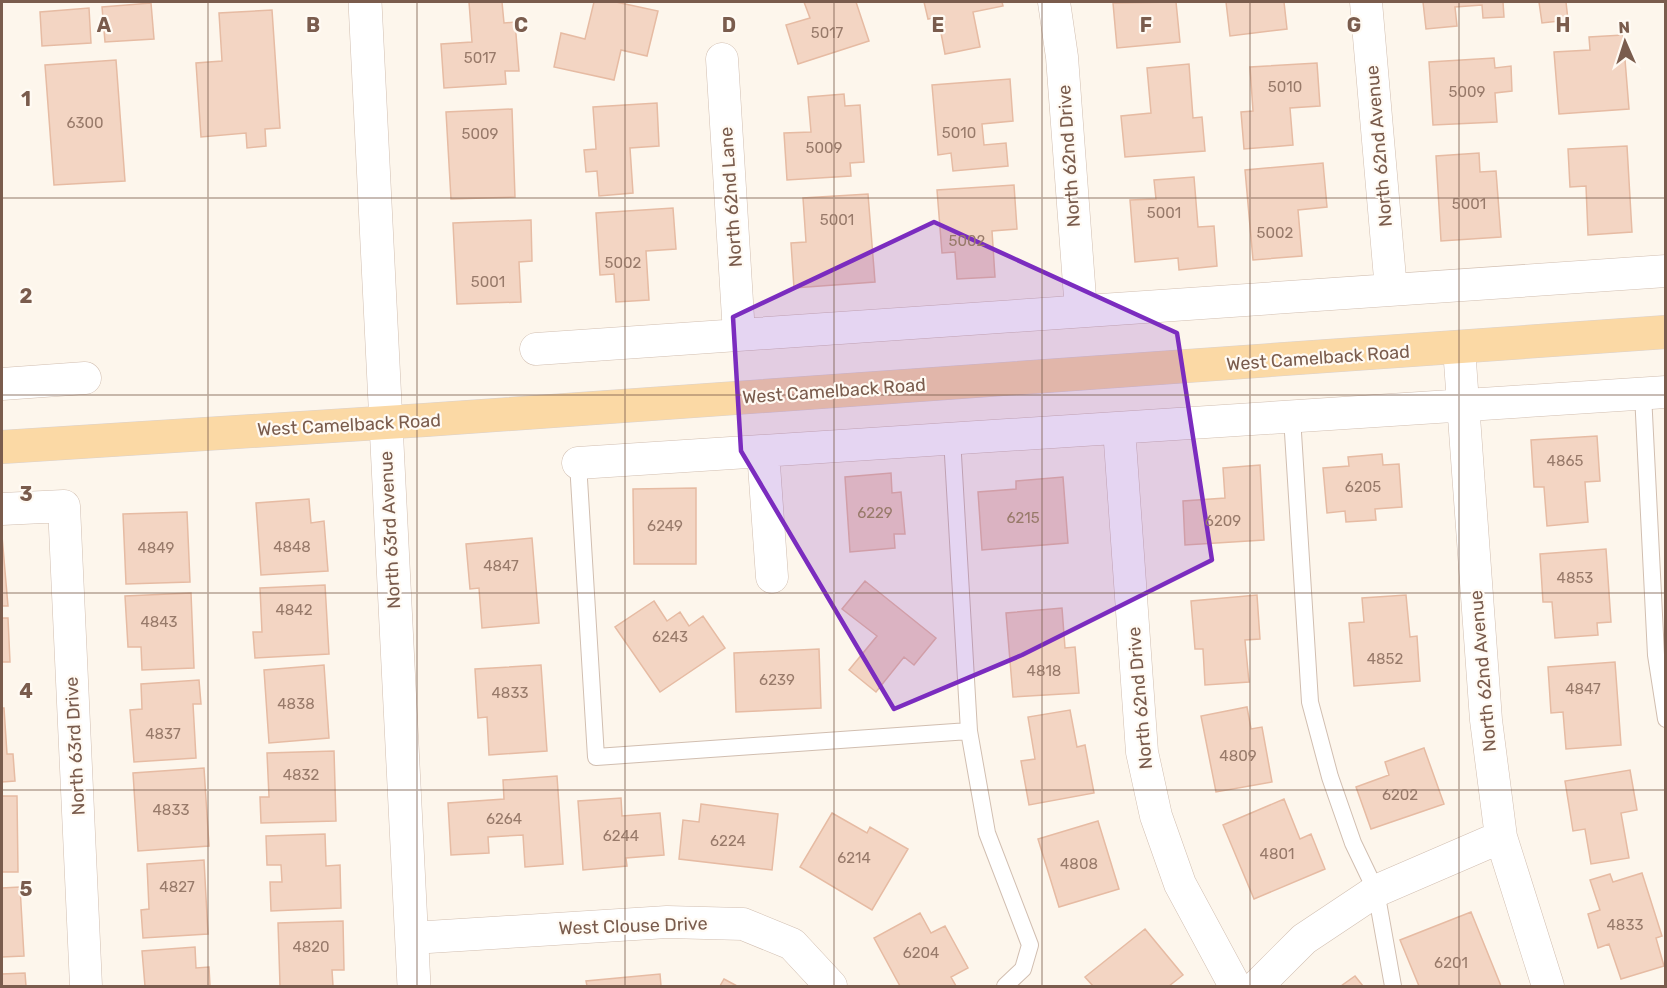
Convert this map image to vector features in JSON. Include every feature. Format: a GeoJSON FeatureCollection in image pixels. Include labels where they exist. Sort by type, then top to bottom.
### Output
{"type":"FeatureCollection","features":[{"type":"Feature","properties":{"kind":"main road","name":"West Camelback Road"},"geometry":{"type":"LineString","coordinates":[[2,447],[1665,332]]}},
{"type":"Feature","properties":{"kind":"street","name":"North 63rd Avenue"},"geometry":{"type":"LineString","coordinates":[[365,2],[414,987]]}},
{"type":"Feature","properties":{"kind":"street","name":"North 62nd Drive"},"geometry":{"type":"LineString","coordinates":[[1054,2],[1062,57],[1081,311]]}},
{"type":"Feature","properties":{"kind":"street","name":"North 62nd Avenue"},"geometry":{"type":"LineString","coordinates":[[1366,2],[1391,290]]}},
{"type":"Feature","properties":{"kind":"street","name":"North 62nd Lane"},"geometry":{"type":"LineString","coordinates":[[722,59],[739,334]]}},
{"type":"Feature","properties":{"kind":"street"},"geometry":{"type":"LineString","coordinates":[[536,349],[1665,271]]}},
{"type":"Feature","properties":{"kind":"street","name":"North 62nd Avenue"},"geometry":{"type":"LineString","coordinates":[[1459,348],[1486,720],[1501,837],[1548,987]]}},
{"type":"Feature","properties":{"kind":"street"},"geometry":{"type":"LineString","coordinates":[[2,384],[85,378]]}},
{"type":"Feature","properties":{"kind":"street"},"geometry":{"type":"LineString","coordinates":[[578,463],[1654,393]]}},
{"type":"Feature","properties":{"kind":"street","name":"North 62nd Drive"},"geometry":{"type":"LineString","coordinates":[[1119,428],[1142,752],[1155,816],[1180,884],[1235,987]]}},
{"type":"Feature","properties":{"kind":"street"},"geometry":{"type":"LineString","coordinates":[[763,451],[772,577]]}},
{"type":"Feature","properties":{"kind":"street","name":"North 63rd Drive"},"geometry":{"type":"LineString","coordinates":[[2,509],[64,506],[86,987]]}},
{"type":"Feature","properties":{"kind":"street"},"geometry":{"type":"LineString","coordinates":[[1257,987],[1304,939],[1376,891],[1501,837]]}},
{"type":"Feature","properties":{"kind":"street","name":"West Clouse Drive"},"geometry":{"type":"LineString","coordinates":[[412,938],[667,922],[742,924],[792,944],[831,987]]}},
{"type":"Feature","properties":{"kind":"lane"},"geometry":{"type":"LineString","coordinates":[[1654,393],[1656,655],[1665,719]]}},
{"type":"Feature","properties":{"kind":"lane"},"geometry":{"type":"LineString","coordinates":[[1292,417],[1310,702],[1330,777],[1353,843],[1376,891],[1393,987]]}},
{"type":"Feature","properties":{"kind":"lane"},"geometry":{"type":"LineString","coordinates":[[952,438],[969,731],[987,833],[1030,945],[1023,969],[1005,987]]}},
{"type":"Feature","properties":{"kind":"lane"},"geometry":{"type":"LineString","coordinates":[[578,463],[596,757],[969,731]]}},
{"type":"Feature","properties":{"kind":"highlighted area"},"geometry":{"type":"Polygon","coordinates":[[[934,222],[1177,333],[1212,560],[1022,655],[894,709],[741,451],[733,317],[934,222]]]}},
{"type":"Feature","properties":{"kind":"building"},"geometry":{"type":"Polygon","coordinates":[[[469,2],[502,2],[504,23],[515,22],[519,71],[505,71],[506,84],[444,88],[441,44],[472,42],[469,2]]]}},
{"type":"Feature","properties":{"kind":"building"},"geometry":{"type":"Polygon","coordinates":[[[594,2],[616,2],[658,11],[647,56],[621,50],[614,80],[554,67],[561,33],[585,39],[594,2]]]}},
{"type":"Feature","properties":{"kind":"building"},"geometry":{"type":"Polygon","coordinates":[[[804,2],[856,2],[869,41],[798,64],[786,25],[810,18],[804,2]]]}},
{"type":"Feature","properties":{"kind":"building"},"geometry":{"type":"Polygon","coordinates":[[[924,2],[1002,2],[1003,6],[973,12],[980,47],[945,54],[938,17],[928,19],[924,2]]]}},
{"type":"Feature","properties":{"kind":"building"},"geometry":{"type":"Polygon","coordinates":[[[1176,2],[1180,42],[1117,48],[1113,3],[1176,2]]]}},
{"type":"Feature","properties":{"kind":"building"},"geometry":{"type":"Polygon","coordinates":[[[1226,2],[1284,2],[1287,29],[1230,36],[1226,2]]]}},
{"type":"Feature","properties":{"kind":"building"},"geometry":{"type":"Polygon","coordinates":[[[1423,2],[1503,2],[1504,17],[1483,18],[1482,5],[1455,7],[1457,26],[1426,29],[1423,2]]]}},
{"type":"Feature","properties":{"kind":"building"},"geometry":{"type":"Polygon","coordinates":[[[1539,2],[1566,2],[1568,20],[1542,23],[1539,2]]]}},
{"type":"Feature","properties":{"kind":"building"},"geometry":{"type":"Polygon","coordinates":[[[151,3],[154,39],[105,42],[102,7],[151,3]]]}},
{"type":"Feature","properties":{"kind":"building"},"geometry":{"type":"Polygon","coordinates":[[[89,8],[91,43],[42,46],[40,12],[89,8]]]}},
{"type":"Feature","properties":{"kind":"building"},"geometry":{"type":"Polygon","coordinates":[[[272,10],[280,128],[265,129],[266,146],[247,148],[246,133],[201,137],[196,63],[222,61],[219,13],[272,10]]]}},
{"type":"Feature","properties":{"kind":"building"},"geometry":{"type":"Polygon","coordinates":[[[1623,35],[1629,109],[1559,114],[1554,52],[1590,50],[1589,37],[1623,35]]]}},
{"type":"Feature","properties":{"kind":"building"},"geometry":{"type":"Polygon","coordinates":[[[1494,58],[1495,68],[1511,66],[1512,91],[1495,93],[1497,122],[1433,125],[1429,62],[1494,58]]]}},
{"type":"Feature","properties":{"kind":"building"},"geometry":{"type":"Polygon","coordinates":[[[116,60],[125,181],[54,185],[45,65],[116,60]]]}},
{"type":"Feature","properties":{"kind":"building"},"geometry":{"type":"Polygon","coordinates":[[[1317,63],[1320,106],[1290,108],[1293,145],[1244,149],[1241,112],[1253,111],[1250,67],[1317,63]]]}},
{"type":"Feature","properties":{"kind":"building"},"geometry":{"type":"Polygon","coordinates":[[[1189,64],[1193,118],[1202,117],[1205,151],[1125,157],[1121,116],[1151,113],[1147,68],[1189,64]]]}},
{"type":"Feature","properties":{"kind":"building"},"geometry":{"type":"Polygon","coordinates":[[[1010,79],[1013,121],[982,124],[984,145],[1006,143],[1008,166],[953,171],[951,153],[938,155],[932,85],[1010,79]]]}},
{"type":"Feature","properties":{"kind":"building"},"geometry":{"type":"Polygon","coordinates":[[[844,94],[845,106],[860,105],[864,162],[850,163],[851,176],[787,180],[784,133],[811,132],[808,97],[844,94]]]}},
{"type":"Feature","properties":{"kind":"building"},"geometry":{"type":"Polygon","coordinates":[[[657,103],[659,146],[630,148],[633,193],[599,196],[597,171],[586,172],[584,150],[596,149],[593,107],[657,103]]]}},
{"type":"Feature","properties":{"kind":"building"},"geometry":{"type":"Polygon","coordinates":[[[512,109],[515,197],[451,199],[446,112],[512,109]]]}},
{"type":"Feature","properties":{"kind":"building"},"geometry":{"type":"Polygon","coordinates":[[[1627,146],[1632,232],[1588,235],[1586,186],[1570,187],[1568,149],[1627,146]]]}},
{"type":"Feature","properties":{"kind":"building"},"geometry":{"type":"Polygon","coordinates":[[[1479,153],[1480,172],[1496,171],[1501,237],[1441,241],[1436,156],[1479,153]]]}},
{"type":"Feature","properties":{"kind":"building"},"geometry":{"type":"Polygon","coordinates":[[[1323,163],[1327,207],[1298,210],[1302,256],[1253,260],[1245,170],[1323,163]]]}},
{"type":"Feature","properties":{"kind":"building"},"geometry":{"type":"Polygon","coordinates":[[[1194,177],[1198,227],[1214,226],[1217,266],[1179,270],[1178,258],[1135,262],[1130,200],[1156,199],[1154,180],[1194,177]]]}},
{"type":"Feature","properties":{"kind":"building"},"geometry":{"type":"Polygon","coordinates":[[[1014,185],[1017,229],[992,231],[995,277],[957,279],[955,252],[942,253],[937,190],[1014,185]]]}},
{"type":"Feature","properties":{"kind":"building"},"geometry":{"type":"Polygon","coordinates":[[[868,194],[875,282],[794,288],[791,243],[806,242],[803,198],[868,194]]]}},
{"type":"Feature","properties":{"kind":"building"},"geometry":{"type":"Polygon","coordinates":[[[673,208],[676,249],[646,251],[649,300],[616,302],[614,274],[600,275],[596,213],[673,208]]]}},
{"type":"Feature","properties":{"kind":"building"},"geometry":{"type":"Polygon","coordinates":[[[531,220],[532,261],[519,262],[521,302],[457,304],[453,223],[531,220]]]}},
{"type":"Feature","properties":{"kind":"building"},"geometry":{"type":"Polygon","coordinates":[[[1597,436],[1600,481],[1585,482],[1588,522],[1547,526],[1544,487],[1534,487],[1531,440],[1597,436]]]}},
{"type":"Feature","properties":{"kind":"building"},"geometry":{"type":"Polygon","coordinates":[[[1382,454],[1383,465],[1399,464],[1402,507],[1375,509],[1376,520],[1346,522],[1345,511],[1327,513],[1323,468],[1349,466],[1348,457],[1382,454]]]}},
{"type":"Feature","properties":{"kind":"building"},"geometry":{"type":"Polygon","coordinates":[[[1260,465],[1264,540],[1185,545],[1183,501],[1225,498],[1223,468],[1260,465]]]}},
{"type":"Feature","properties":{"kind":"building"},"geometry":{"type":"Polygon","coordinates":[[[891,473],[892,493],[901,492],[905,534],[894,534],[895,548],[850,552],[845,477],[891,473]]]}},
{"type":"Feature","properties":{"kind":"building"},"geometry":{"type":"Polygon","coordinates":[[[1063,477],[1068,543],[982,550],[978,492],[1016,489],[1016,481],[1063,477]]]}},
{"type":"Feature","properties":{"kind":"building"},"geometry":{"type":"Polygon","coordinates":[[[696,488],[696,564],[634,564],[633,489],[696,488]]]}},
{"type":"Feature","properties":{"kind":"building"},"geometry":{"type":"Polygon","coordinates":[[[309,499],[311,523],[324,521],[328,571],[261,575],[256,503],[309,499]]]}},
{"type":"Feature","properties":{"kind":"building"},"geometry":{"type":"Polygon","coordinates":[[[187,512],[190,582],[126,584],[123,514],[187,512]]]}},
{"type":"Feature","properties":{"kind":"building"},"geometry":{"type":"Polygon","coordinates":[[[2,536],[8,606],[2,606],[2,536]]]}},
{"type":"Feature","properties":{"kind":"building"},"geometry":{"type":"Polygon","coordinates":[[[532,538],[539,623],[482,628],[479,588],[470,589],[466,544],[532,538]]]}},
{"type":"Feature","properties":{"kind":"building"},"geometry":{"type":"Polygon","coordinates":[[[1606,549],[1611,622],[1597,623],[1598,635],[1555,638],[1552,602],[1543,602],[1540,554],[1606,549]]]}},
{"type":"Feature","properties":{"kind":"building"},"geometry":{"type":"Polygon","coordinates":[[[865,581],[936,638],[914,665],[904,657],[876,692],[849,670],[877,636],[842,609],[865,581]]]}},
{"type":"Feature","properties":{"kind":"building"},"geometry":{"type":"Polygon","coordinates":[[[325,585],[329,654],[255,658],[253,632],[262,632],[260,588],[325,585]]]}},
{"type":"Feature","properties":{"kind":"building"},"geometry":{"type":"Polygon","coordinates":[[[191,593],[194,668],[142,670],[141,647],[128,647],[125,596],[191,593]]]}},
{"type":"Feature","properties":{"kind":"building"},"geometry":{"type":"Polygon","coordinates":[[[1257,595],[1260,639],[1245,640],[1249,682],[1205,685],[1203,649],[1195,649],[1191,601],[1257,595]]]}},
{"type":"Feature","properties":{"kind":"building"},"geometry":{"type":"Polygon","coordinates":[[[1406,595],[1410,637],[1417,636],[1420,681],[1354,686],[1349,623],[1364,622],[1362,598],[1406,595]]]}},
{"type":"Feature","properties":{"kind":"building"},"geometry":{"type":"Polygon","coordinates":[[[654,601],[667,621],[680,612],[689,626],[703,616],[725,648],[660,692],[615,627],[654,601]]]}},
{"type":"Feature","properties":{"kind":"building"},"geometry":{"type":"Polygon","coordinates":[[[1062,608],[1065,648],[1075,647],[1079,693],[1013,697],[1006,613],[1062,608]]]}},
{"type":"Feature","properties":{"kind":"building"},"geometry":{"type":"Polygon","coordinates":[[[2,618],[8,618],[10,662],[2,662],[2,618]]]}},
{"type":"Feature","properties":{"kind":"building"},"geometry":{"type":"Polygon","coordinates":[[[819,649],[821,708],[736,712],[734,653],[819,649]]]}},
{"type":"Feature","properties":{"kind":"building"},"geometry":{"type":"Polygon","coordinates":[[[1615,662],[1621,745],[1566,749],[1563,712],[1551,713],[1548,667],[1615,662]]]}},
{"type":"Feature","properties":{"kind":"building"},"geometry":{"type":"Polygon","coordinates":[[[324,665],[329,738],[269,743],[264,670],[324,665]]]}},
{"type":"Feature","properties":{"kind":"building"},"geometry":{"type":"Polygon","coordinates":[[[541,665],[547,751],[489,755],[487,717],[478,718],[475,669],[541,665]]]}},
{"type":"Feature","properties":{"kind":"building"},"geometry":{"type":"Polygon","coordinates":[[[199,680],[201,704],[193,704],[196,758],[134,762],[130,710],[142,709],[141,684],[199,680]]]}},
{"type":"Feature","properties":{"kind":"building"},"geometry":{"type":"Polygon","coordinates":[[[1247,707],[1251,729],[1262,727],[1272,782],[1216,792],[1201,716],[1247,707]]]}},
{"type":"Feature","properties":{"kind":"building"},"geometry":{"type":"Polygon","coordinates":[[[2,708],[4,708],[7,754],[13,754],[15,781],[2,782],[2,708]]]}},
{"type":"Feature","properties":{"kind":"building"},"geometry":{"type":"Polygon","coordinates":[[[1070,710],[1077,747],[1085,745],[1094,793],[1029,805],[1021,761],[1035,759],[1028,717],[1070,710]]]}},
{"type":"Feature","properties":{"kind":"building"},"geometry":{"type":"Polygon","coordinates":[[[1424,748],[1444,804],[1371,829],[1356,787],[1389,775],[1385,762],[1424,748]]]}},
{"type":"Feature","properties":{"kind":"building"},"geometry":{"type":"Polygon","coordinates":[[[334,751],[336,821],[261,823],[260,797],[269,797],[267,753],[334,751]]]}},
{"type":"Feature","properties":{"kind":"building"},"geometry":{"type":"Polygon","coordinates":[[[204,768],[209,846],[138,851],[133,773],[204,768]]]}},
{"type":"Feature","properties":{"kind":"building"},"geometry":{"type":"Polygon","coordinates":[[[1630,770],[1637,810],[1621,813],[1629,858],[1591,864],[1585,829],[1573,831],[1565,781],[1630,770]]]}},
{"type":"Feature","properties":{"kind":"building"},"geometry":{"type":"Polygon","coordinates":[[[557,776],[563,864],[525,867],[523,835],[488,837],[489,853],[451,855],[448,803],[504,799],[503,780],[557,776]]]}},
{"type":"Feature","properties":{"kind":"building"},"geometry":{"type":"Polygon","coordinates":[[[2,796],[17,796],[18,872],[2,872],[2,796]]]}},
{"type":"Feature","properties":{"kind":"building"},"geometry":{"type":"Polygon","coordinates":[[[621,798],[622,816],[660,813],[664,855],[626,858],[627,866],[583,870],[578,801],[621,798]]]}},
{"type":"Feature","properties":{"kind":"building"},"geometry":{"type":"Polygon","coordinates":[[[1284,799],[1300,839],[1311,834],[1325,869],[1254,899],[1223,825],[1284,799]]]}},
{"type":"Feature","properties":{"kind":"building"},"geometry":{"type":"Polygon","coordinates":[[[701,804],[778,814],[772,870],[679,859],[683,820],[699,822],[701,804]]]}},
{"type":"Feature","properties":{"kind":"building"},"geometry":{"type":"Polygon","coordinates":[[[832,813],[867,833],[870,827],[908,849],[872,910],[800,867],[832,813]]]}},
{"type":"Feature","properties":{"kind":"building"},"geometry":{"type":"Polygon","coordinates":[[[1098,821],[1119,889],[1059,907],[1038,839],[1098,821]]]}},
{"type":"Feature","properties":{"kind":"building"},"geometry":{"type":"Polygon","coordinates":[[[325,834],[326,866],[340,865],[341,908],[271,911],[270,882],[282,882],[281,865],[267,865],[266,836],[325,834]]]}},
{"type":"Feature","properties":{"kind":"building"},"geometry":{"type":"Polygon","coordinates":[[[204,860],[208,934],[143,938],[141,910],[149,909],[147,864],[204,860]]]}},
{"type":"Feature","properties":{"kind":"building"},"geometry":{"type":"Polygon","coordinates":[[[1642,873],[1662,936],[1656,938],[1664,966],[1621,979],[1609,944],[1598,948],[1588,914],[1600,910],[1590,880],[1610,874],[1613,882],[1642,873]]]}},
{"type":"Feature","properties":{"kind":"building"},"geometry":{"type":"Polygon","coordinates":[[[20,887],[24,956],[2,957],[2,888],[20,887]]]}},
{"type":"Feature","properties":{"kind":"building"},"geometry":{"type":"Polygon","coordinates":[[[1471,912],[1501,986],[1419,986],[1400,940],[1471,912]]]}},
{"type":"Feature","properties":{"kind":"building"},"geometry":{"type":"Polygon","coordinates":[[[920,913],[931,933],[945,926],[968,968],[951,977],[956,986],[900,986],[874,938],[920,913]]]}},
{"type":"Feature","properties":{"kind":"building"},"geometry":{"type":"Polygon","coordinates":[[[343,921],[344,970],[332,970],[333,986],[280,986],[278,923],[343,921]]]}},
{"type":"Feature","properties":{"kind":"building"},"geometry":{"type":"Polygon","coordinates":[[[1145,929],[1183,975],[1169,986],[1093,986],[1085,977],[1145,929]]]}},
{"type":"Feature","properties":{"kind":"building"},"geometry":{"type":"Polygon","coordinates":[[[195,947],[196,968],[209,967],[210,986],[145,986],[142,951],[195,947]]]}},
{"type":"Feature","properties":{"kind":"building"},"geometry":{"type":"Polygon","coordinates":[[[25,973],[26,986],[2,986],[2,974],[25,973]]]}},
{"type":"Feature","properties":{"kind":"building"},"geometry":{"type":"Polygon","coordinates":[[[660,974],[661,986],[587,986],[586,981],[660,974]]]}},
{"type":"Feature","properties":{"kind":"building"},"geometry":{"type":"Polygon","coordinates":[[[1355,976],[1363,986],[1341,986],[1355,976]]]}},
{"type":"Feature","properties":{"kind":"building"},"geometry":{"type":"Polygon","coordinates":[[[724,979],[737,986],[720,986],[724,979]]]}}]}
